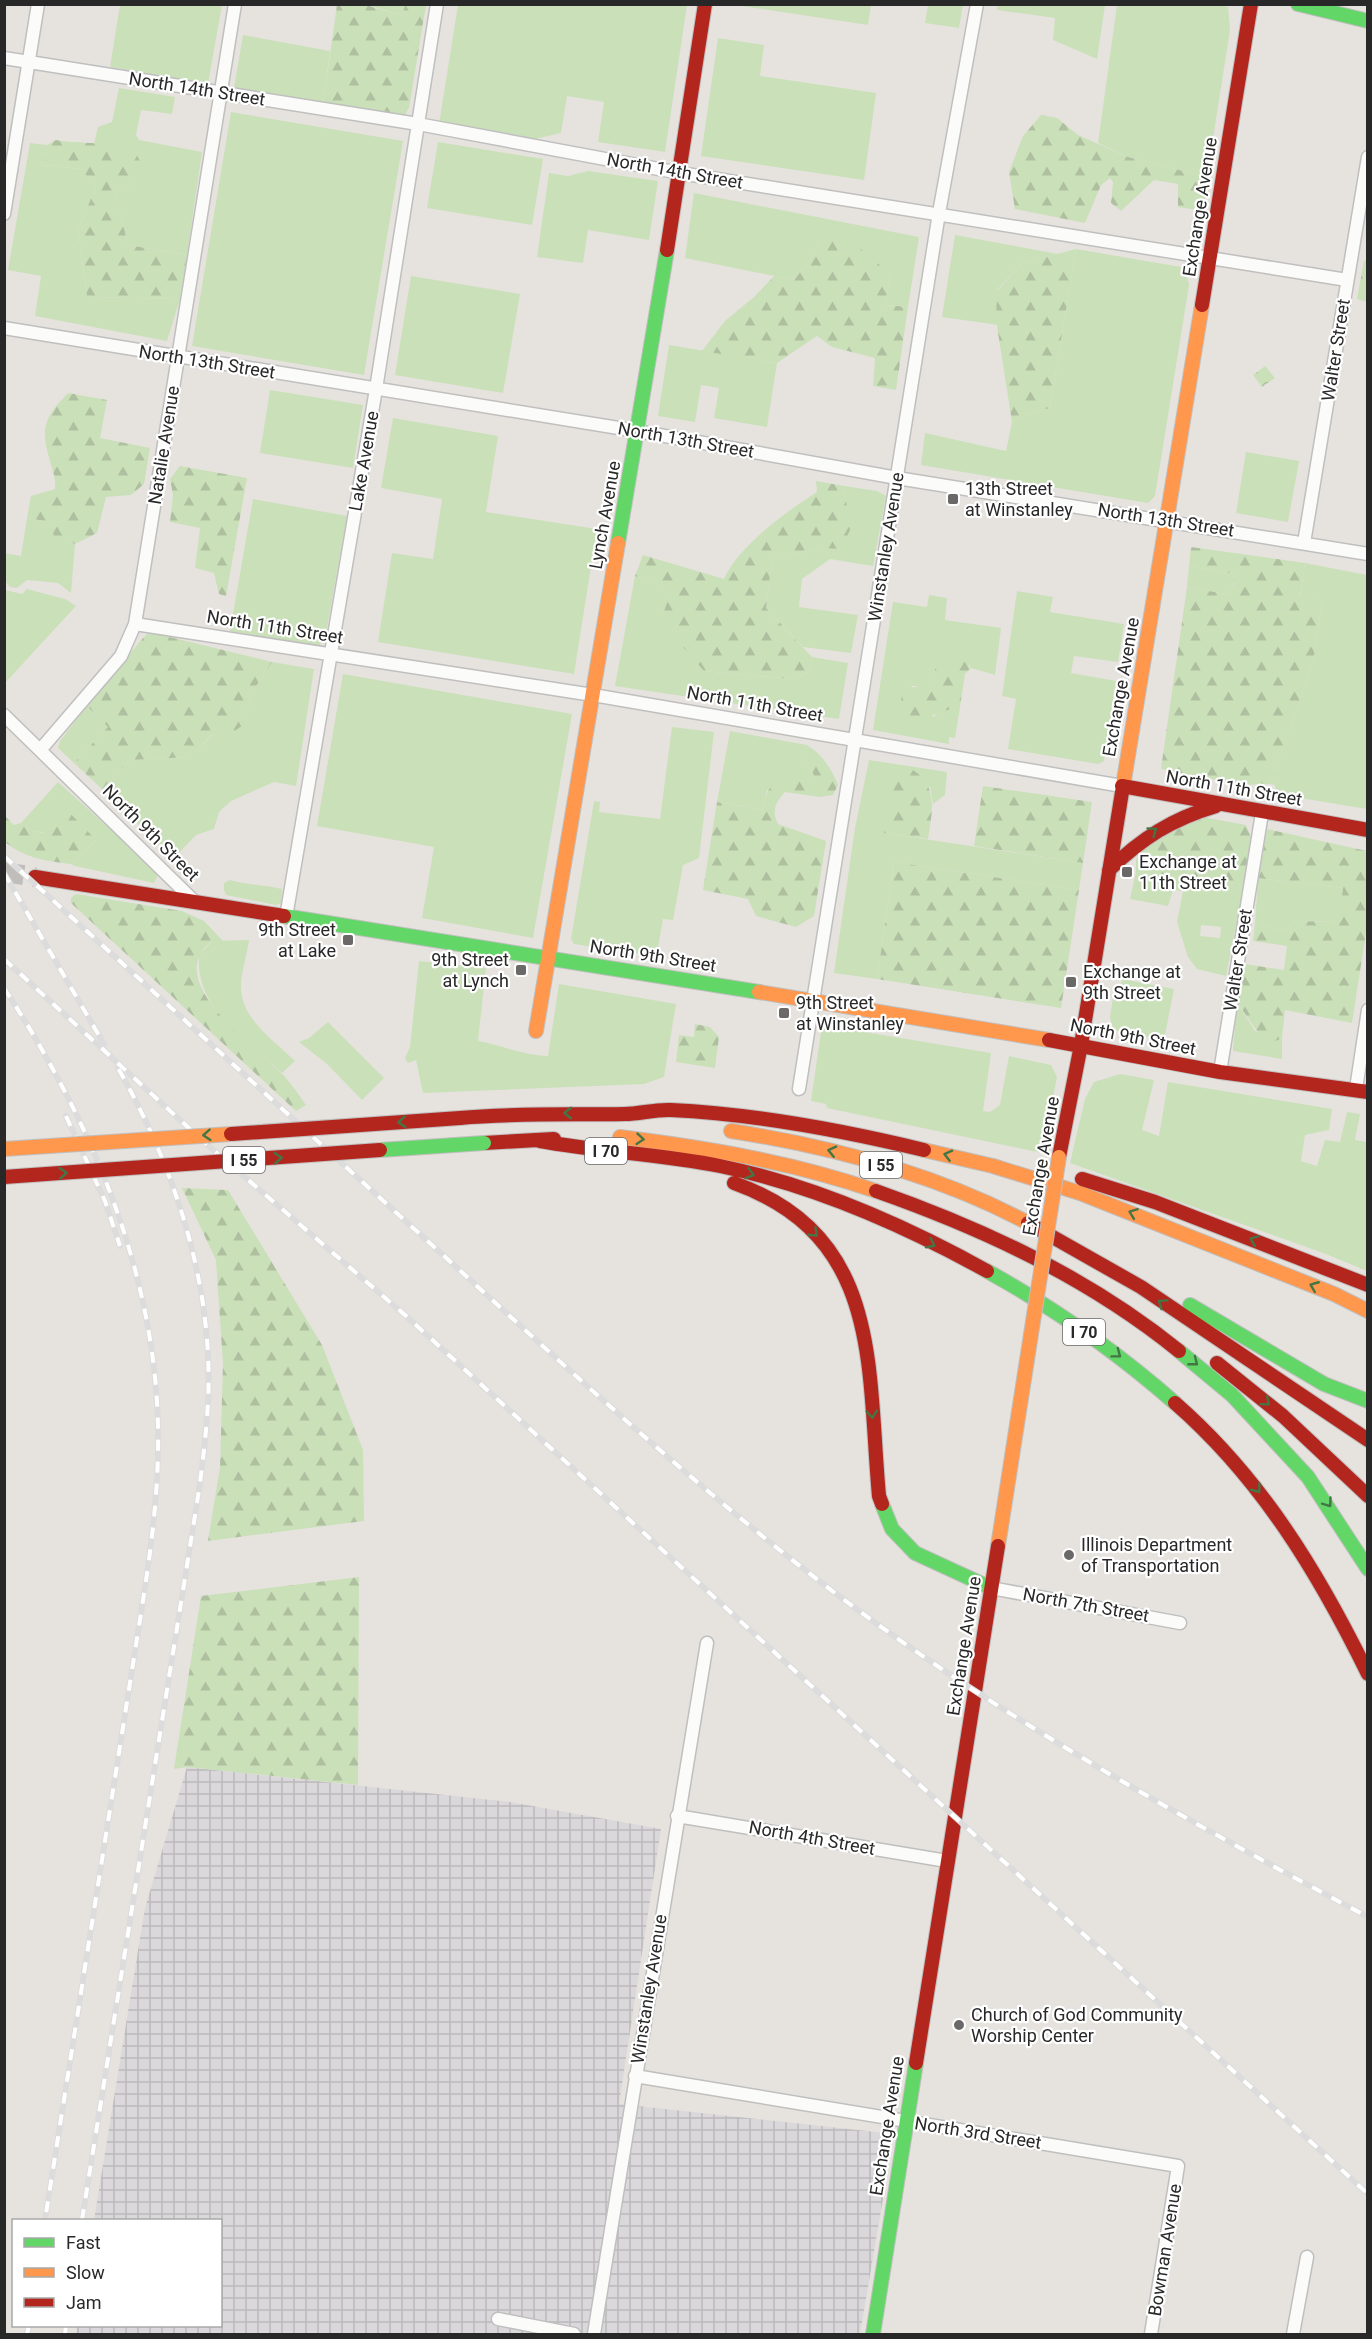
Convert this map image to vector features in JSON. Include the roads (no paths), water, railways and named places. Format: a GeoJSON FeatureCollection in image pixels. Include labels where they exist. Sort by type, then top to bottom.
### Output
{"type":"FeatureCollection","features":[{"type":"Feature","properties":{"kind":"main road","name":"Lynch Avenue"},"geometry":{"type":"LineString","coordinates":[[536,1031],[680,173],[705,4]]}},
{"type":"Feature","properties":{"kind":"main road","name":"Exchange Avenue"},"geometry":{"type":"LineString","coordinates":[[873,2334],[1059,1158],[1081,1045],[1251,4]]}},
{"type":"Feature","properties":{"kind":"main road"},"geometry":{"type":"LineString","coordinates":[[1298,4],[1368,21]]}},
{"type":"Feature","properties":{"kind":"main road"},"geometry":{"type":"LineString","coordinates":[[1323,9],[1368,9]]}},
{"type":"Feature","properties":{"kind":"main road","name":"North 11th Street"},"geometry":{"type":"LineString","coordinates":[[1122,786],[1262,813],[1368,830]]}},
{"type":"Feature","properties":{"kind":"main road"},"geometry":{"type":"LineString","coordinates":[[1109,870],[1140,841],[1163,824],[1179,816],[1220,805]]}},
{"type":"Feature","properties":{"kind":"main road"},"geometry":{"type":"LineString","coordinates":[[35,877],[195,901]]}},
{"type":"Feature","properties":{"kind":"main road","name":"North 9th Street"},"geometry":{"type":"LineString","coordinates":[[195,901],[812,1000],[1081,1045],[1220,1072],[1362,1090]]}},
{"type":"Feature","properties":{"kind":"main road","name":"I 70"},"geometry":{"type":"LineString","coordinates":[[627,1114],[668,1110],[713,1114],[862,1135],[993,1166],[1080,1193],[1323,1290],[1368,1311]]}},
{"type":"Feature","properties":{"kind":"main road","name":"I 55"},"geometry":{"type":"LineString","coordinates":[[4,1149],[520,1113],[627,1114],[694,1126]]}},
{"type":"Feature","properties":{"kind":"main road","name":"I 55"},"geometry":{"type":"LineString","coordinates":[[715,1128],[760,1135],[843,1154],[931,1180],[1051,1235],[1117,1272],[1368,1440]]}},
{"type":"Feature","properties":{"kind":"main road"},"geometry":{"type":"LineString","coordinates":[[862,1135],[904,1132],[1020,1159]]}},
{"type":"Feature","properties":{"kind":"main road","name":"I 55"},"geometry":{"type":"LineString","coordinates":[[4,1177],[540,1141],[574,1135],[647,1139],[781,1161],[905,1199],[964,1222],[1022,1250],[1133,1317],[1235,1397],[1273,1435],[1308,1476],[1335,1513],[1368,1569]]}},
{"type":"Feature","properties":{"kind":"main road","name":"I 70"},"geometry":{"type":"LineString","coordinates":[[540,1141],[575,1149],[672,1158],[744,1172],[816,1194],[903,1229],[1000,1278],[1098,1340],[1159,1386],[1245,1473],[1306,1556],[1333,1601],[1368,1674]]}},
{"type":"Feature","properties":{"kind":"main road"},"geometry":{"type":"LineString","coordinates":[[672,1158],[686,1169],[759,1192],[791,1210],[825,1243],[848,1278],[863,1323],[879,1496],[892,1529],[915,1553],[991,1588]]}},
{"type":"Feature","properties":{"kind":"main road"},"geometry":{"type":"LineString","coordinates":[[1043,1166],[1155,1202],[1368,1285]]}},
{"type":"Feature","properties":{"kind":"main road"},"geometry":{"type":"LineString","coordinates":[[1022,1250],[1076,1269],[1092,1278],[1218,1364],[1283,1416],[1368,1496]]}},
{"type":"Feature","properties":{"kind":"main road"},"geometry":{"type":"LineString","coordinates":[[1117,1272],[1141,1278],[1166,1290],[1324,1384],[1368,1401]]}},
{"type":"Feature","properties":{"kind":"street"},"geometry":{"type":"LineString","coordinates":[[4,214],[38,4]]}},
{"type":"Feature","properties":{"kind":"street","name":"Natalie Avenue"},"geometry":{"type":"LineString","coordinates":[[41,748],[122,656],[135,624],[235,4]]}},
{"type":"Feature","properties":{"kind":"street","name":"Lake Avenue"},"geometry":{"type":"LineString","coordinates":[[286,917],[376,389],[437,4]]}},
{"type":"Feature","properties":{"kind":"street","name":"Winstanley Avenue"},"geometry":{"type":"LineString","coordinates":[[799,1089],[939,213],[977,4]]}},
{"type":"Feature","properties":{"kind":"street","name":"North 14th Street"},"geometry":{"type":"LineString","coordinates":[[4,58],[418,124],[680,173],[1347,280]]}},
{"type":"Feature","properties":{"kind":"street","name":"Walter Street"},"geometry":{"type":"LineString","coordinates":[[1304,543],[1368,157]]}},
{"type":"Feature","properties":{"kind":"street","name":"North 13th Street"},"geometry":{"type":"LineString","coordinates":[[4,328],[637,431],[897,478],[1368,554]]}},
{"type":"Feature","properties":{"kind":"street","name":"North 11th Street"},"geometry":{"type":"LineString","coordinates":[[135,624],[593,695],[1122,786]]}},
{"type":"Feature","properties":{"kind":"street","name":"North 9th Street"},"geometry":{"type":"LineString","coordinates":[[4,715],[41,748],[195,901]]}},
{"type":"Feature","properties":{"kind":"street","name":"Walter Street"},"geometry":{"type":"LineString","coordinates":[[1220,1072],[1262,813]]}},
{"type":"Feature","properties":{"kind":"street"},"geometry":{"type":"LineString","coordinates":[[1362,1090],[1368,1010]]}},
{"type":"Feature","properties":{"kind":"street","name":"North 7th Street"},"geometry":{"type":"LineString","coordinates":[[991,1588],[1180,1623]]}},
{"type":"Feature","properties":{"kind":"street","name":"Winstanley Avenue"},"geometry":{"type":"LineString","coordinates":[[594,2334],[636,2090],[635,2076],[707,1643]]}},
{"type":"Feature","properties":{"kind":"street","name":"North 4th Street"},"geometry":{"type":"LineString","coordinates":[[677,1816],[947,1861]]}},
{"type":"Feature","properties":{"kind":"street","name":"North 3rd Street"},"geometry":{"type":"LineString","coordinates":[[635,2076],[1178,2166]]}},
{"type":"Feature","properties":{"kind":"street","name":"Bowman Avenue"},"geometry":{"type":"LineString","coordinates":[[1151,2334],[1178,2166]]}},
{"type":"Feature","properties":{"kind":"street"},"geometry":{"type":"LineString","coordinates":[[1293,2334],[1307,2257]]}},
{"type":"Feature","properties":{"kind":"street"},"geometry":{"type":"LineString","coordinates":[[498,2319],[574,2334]]}},
{"type":"Feature","properties":{"kind":"tunnel"},"geometry":{"type":"LineString","coordinates":[[4,872],[35,877]]}},
{"type":"Feature","properties":{"kind":"railway"},"geometry":{"type":"LineString","coordinates":[[4,856],[588,1387],[787,1556],[902,1641],[1031,1726],[1164,1806],[1368,1917]]}},
{"type":"Feature","properties":{"kind":"railway"},"geometry":{"type":"LineString","coordinates":[[4,873],[104,1044]]}},
{"type":"Feature","properties":{"kind":"railway"},"geometry":{"type":"LineString","coordinates":[[4,959],[203,1141],[405,1315],[1368,2194]]}},
{"type":"Feature","properties":{"kind":"railway"},"geometry":{"type":"LineString","coordinates":[[4,988],[37,1040],[67,1095],[116,1209],[135,1269],[148,1329],[156,1391],[158,1453],[150,1550],[45,2219]]}},
{"type":"Feature","properties":{"kind":"railway"},"geometry":{"type":"LineString","coordinates":[[82,2219],[197,1503],[208,1403],[208,1359],[204,1315],[187,1229],[157,1146],[118,1068]]}},
{"type":"Feature","properties":{"kind":"railway"},"geometry":{"type":"LineString","coordinates":[[66,1116],[105,1201],[120,1246]]}},
{"type":"Feature","properties":{"kind":"railway"},"geometry":{"type":"LineString","coordinates":[[27,2334],[29,2327]]}},
{"type":"Feature","properties":{"kind":"railway"},"geometry":{"type":"LineString","coordinates":[[65,2334],[66,2327]]}},
{"type":"Feature","properties":{"kind":"place","name":"13th Street at Winstanley"},"geometry":{"type":"Point","coordinates":[953,499]}},
{"type":"Feature","properties":{"kind":"place","name":"Exchange at 11th Street"},"geometry":{"type":"Point","coordinates":[1127,872]}},
{"type":"Feature","properties":{"kind":"place","name":"9th Street at Lake"},"geometry":{"type":"Point","coordinates":[348,940]}},
{"type":"Feature","properties":{"kind":"place","name":"9th Street at Lynch"},"geometry":{"type":"Point","coordinates":[521,970]}},
{"type":"Feature","properties":{"kind":"place","name":"Exchange at 9th Street"},"geometry":{"type":"Point","coordinates":[1071,982]}},
{"type":"Feature","properties":{"kind":"place","name":"9th Street at Winstanley"},"geometry":{"type":"Point","coordinates":[784,1013]}},
{"type":"Feature","properties":{"kind":"place","name":"Illinois Department of Transportation"},"geometry":{"type":"Point","coordinates":[1069,1555]}},
{"type":"Feature","properties":{"kind":"place","name":"Church of God Community Worship Center"},"geometry":{"type":"Point","coordinates":[959,2025]}}]}
